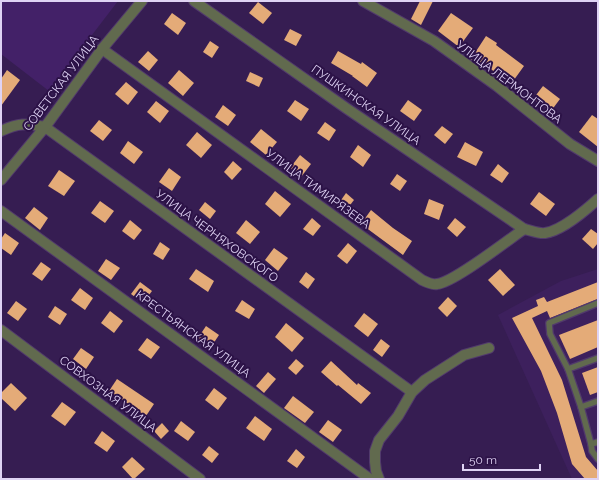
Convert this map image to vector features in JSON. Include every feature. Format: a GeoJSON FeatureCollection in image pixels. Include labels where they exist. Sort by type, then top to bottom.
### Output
{"type":"FeatureCollection","features":[{"type":"Feature","properties":{"kind":"street","name":"СОВЕТСКАЯ УЛИЦА"},"geometry":{"type":"LineString","coordinates":[[1,180],[45,127],[102,49],[142,1]]}},
{"type":"Feature","properties":{"kind":"street","name":"ПУШКИНСКАЯ УЛИЦА"},"geometry":{"type":"LineString","coordinates":[[194,1],[346,108],[524,229]]}},
{"type":"Feature","properties":{"kind":"street","name":"УЛИЦА ЛЕРМОНТОВА"},"geometry":{"type":"LineString","coordinates":[[363,1],[434,41],[497,86],[570,144],[598,161]]}},
{"type":"Feature","properties":{"kind":"street","name":"УЛИЦА ТИМИРЯЗЕВА"},"geometry":{"type":"LineString","coordinates":[[102,49],[422,280],[436,285],[444,282],[469,268],[524,229]]}},
{"type":"Feature","properties":{"kind":"street","name":"УЛИЦА ЧЕРНЯХОВСКОГО"},"geometry":{"type":"LineString","coordinates":[[1,131],[13,125],[24,123],[45,127],[412,392]]}},
{"type":"Feature","properties":{"kind":"street"},"geometry":{"type":"LineString","coordinates":[[524,229],[544,233],[556,230],[588,208],[598,199]]}},
{"type":"Feature","properties":{"kind":"street","name":"КРЕСТЬЯНСКАЯ УЛИЦА"},"geometry":{"type":"LineString","coordinates":[[1,211],[370,479]]}},
{"type":"Feature","properties":{"kind":"street","name":"СОВХОЗНАЯ УЛИЦА"},"geometry":{"type":"LineString","coordinates":[[1,330],[200,479]]}},
{"type":"Feature","properties":{"kind":"street"},"geometry":{"type":"LineString","coordinates":[[379,479],[375,462],[375,451],[378,440],[398,416],[412,392],[425,380],[464,355],[489,348]]}},
{"type":"Feature","properties":{"kind":"lane"},"geometry":{"type":"LineString","coordinates":[[598,303],[549,323],[550,334],[568,369],[582,407],[592,451],[598,459]]}},
{"type":"Feature","properties":{"kind":"lane"},"geometry":{"type":"LineString","coordinates":[[568,369],[598,358]]}},
{"type":"Feature","properties":{"kind":"lane"},"geometry":{"type":"LineString","coordinates":[[582,407],[598,401]]}},
{"type":"Feature","properties":{"kind":"lane"},"geometry":{"type":"LineString","coordinates":[[591,444],[598,442]]}},
{"type":"Feature","properties":{"kind":"shaded area"},"geometry":{"type":"Polygon","coordinates":[[[1,1],[118,1],[49,91],[1,54],[1,1]]]}},
{"type":"Feature","properties":{"kind":"shaded area"},"geometry":{"type":"Polygon","coordinates":[[[598,269],[598,479],[572,479],[498,315],[561,281],[598,269]]]}},
{"type":"Feature","properties":{"kind":"building"},"geometry":{"type":"Polygon","coordinates":[[[420,1],[433,1],[421,25],[411,19],[420,1]]]}},
{"type":"Feature","properties":{"kind":"building"},"geometry":{"type":"Polygon","coordinates":[[[258,2],[272,13],[263,24],[249,13],[258,2]]]}},
{"type":"Feature","properties":{"kind":"building"},"geometry":{"type":"Polygon","coordinates":[[[172,13],[186,23],[178,35],[164,24],[172,13]]]}},
{"type":"Feature","properties":{"kind":"building"},"geometry":{"type":"Polygon","coordinates":[[[451,13],[473,28],[459,47],[438,31],[451,13]]]}},
{"type":"Feature","properties":{"kind":"building"},"geometry":{"type":"Polygon","coordinates":[[[290,29],[302,35],[296,46],[284,40],[290,29]]]}},
{"type":"Feature","properties":{"kind":"building"},"geometry":{"type":"Polygon","coordinates":[[[486,36],[497,43],[496,45],[524,66],[511,84],[484,64],[482,67],[471,59],[486,36]]]}},
{"type":"Feature","properties":{"kind":"building"},"geometry":{"type":"Polygon","coordinates":[[[210,41],[219,47],[212,58],[203,52],[210,41]]]}},
{"type":"Feature","properties":{"kind":"building"},"geometry":{"type":"Polygon","coordinates":[[[148,51],[158,60],[149,71],[138,62],[148,51]]]}},
{"type":"Feature","properties":{"kind":"building"},"geometry":{"type":"Polygon","coordinates":[[[338,51],[361,64],[362,62],[377,73],[367,87],[353,76],[331,63],[338,51]]]}},
{"type":"Feature","properties":{"kind":"building"},"geometry":{"type":"Polygon","coordinates":[[[7,70],[20,80],[1,106],[1,79],[7,70]]]}},
{"type":"Feature","properties":{"kind":"building"},"geometry":{"type":"Polygon","coordinates":[[[179,70],[194,83],[183,96],[168,83],[179,70]]]}},
{"type":"Feature","properties":{"kind":"building"},"geometry":{"type":"Polygon","coordinates":[[[250,72],[263,78],[259,87],[246,81],[250,72]]]}},
{"type":"Feature","properties":{"kind":"building"},"geometry":{"type":"Polygon","coordinates":[[[126,82],[138,92],[128,105],[115,94],[126,82]]]}},
{"type":"Feature","properties":{"kind":"building"},"geometry":{"type":"Polygon","coordinates":[[[543,86],[560,99],[551,111],[533,99],[543,86]]]}},
{"type":"Feature","properties":{"kind":"building"},"geometry":{"type":"Polygon","coordinates":[[[295,100],[309,109],[301,121],[287,111],[295,100]]]}},
{"type":"Feature","properties":{"kind":"building"},"geometry":{"type":"Polygon","coordinates":[[[408,100],[422,110],[414,121],[400,111],[408,100]]]}},
{"type":"Feature","properties":{"kind":"building"},"geometry":{"type":"Polygon","coordinates":[[[156,101],[169,111],[160,123],[147,112],[156,101]]]}},
{"type":"Feature","properties":{"kind":"building"},"geometry":{"type":"Polygon","coordinates":[[[223,105],[236,115],[228,126],[215,117],[223,105]]]}},
{"type":"Feature","properties":{"kind":"building"},"geometry":{"type":"Polygon","coordinates":[[[592,115],[598,119],[598,147],[579,132],[592,115]]]}},
{"type":"Feature","properties":{"kind":"building"},"geometry":{"type":"Polygon","coordinates":[[[99,120],[112,130],[103,141],[90,131],[99,120]]]}},
{"type":"Feature","properties":{"kind":"building"},"geometry":{"type":"Polygon","coordinates":[[[325,122],[336,130],[329,141],[317,133],[325,122]]]}},
{"type":"Feature","properties":{"kind":"building"},"geometry":{"type":"Polygon","coordinates":[[[442,126],[453,134],[445,144],[434,135],[442,126]]]}},
{"type":"Feature","properties":{"kind":"building"},"geometry":{"type":"Polygon","coordinates":[[[261,129],[277,142],[266,155],[250,142],[261,129]]]}},
{"type":"Feature","properties":{"kind":"building"},"geometry":{"type":"Polygon","coordinates":[[[197,132],[212,145],[201,158],[186,145],[197,132]]]}},
{"type":"Feature","properties":{"kind":"building"},"geometry":{"type":"Polygon","coordinates":[[[128,141],[143,152],[134,164],[120,153],[128,141]]]}},
{"type":"Feature","properties":{"kind":"building"},"geometry":{"type":"Polygon","coordinates":[[[465,142],[483,152],[476,166],[457,157],[465,142]]]}},
{"type":"Feature","properties":{"kind":"building"},"geometry":{"type":"Polygon","coordinates":[[[358,145],[371,155],[363,167],[350,157],[358,145]]]}},
{"type":"Feature","properties":{"kind":"building"},"geometry":{"type":"Polygon","coordinates":[[[300,155],[311,164],[301,177],[290,168],[300,155]]]}},
{"type":"Feature","properties":{"kind":"building"},"geometry":{"type":"Polygon","coordinates":[[[233,161],[242,169],[232,180],[224,172],[233,161]]]}},
{"type":"Feature","properties":{"kind":"building"},"geometry":{"type":"Polygon","coordinates":[[[498,164],[509,173],[502,183],[490,175],[498,164]]]}},
{"type":"Feature","properties":{"kind":"building"},"geometry":{"type":"Polygon","coordinates":[[[169,168],[181,177],[172,191],[159,182],[169,168]]]}},
{"type":"Feature","properties":{"kind":"building"},"geometry":{"type":"Polygon","coordinates":[[[59,170],[75,181],[64,196],[48,186],[59,170]]]}},
{"type":"Feature","properties":{"kind":"building"},"geometry":{"type":"Polygon","coordinates":[[[397,174],[407,181],[400,191],[390,184],[397,174]]]}},
{"type":"Feature","properties":{"kind":"building"},"geometry":{"type":"Polygon","coordinates":[[[275,191],[291,204],[280,217],[265,204],[275,191]]]}},
{"type":"Feature","properties":{"kind":"building"},"geometry":{"type":"Polygon","coordinates":[[[539,192],[555,204],[546,216],[530,204],[539,192]]]}},
{"type":"Feature","properties":{"kind":"building"},"geometry":{"type":"Polygon","coordinates":[[[346,193],[354,200],[347,209],[339,203],[346,193]]]}},
{"type":"Feature","properties":{"kind":"building"},"geometry":{"type":"Polygon","coordinates":[[[429,199],[444,205],[439,220],[424,214],[429,199]]]}},
{"type":"Feature","properties":{"kind":"building"},"geometry":{"type":"Polygon","coordinates":[[[100,201],[114,211],[105,223],[91,213],[100,201]]]}},
{"type":"Feature","properties":{"kind":"building"},"geometry":{"type":"Polygon","coordinates":[[[205,202],[216,211],[210,219],[199,210],[205,202]]]}},
{"type":"Feature","properties":{"kind":"building"},"geometry":{"type":"Polygon","coordinates":[[[34,207],[48,218],[40,230],[25,218],[34,207]]]}},
{"type":"Feature","properties":{"kind":"building"},"geometry":{"type":"Polygon","coordinates":[[[371,210],[412,241],[403,255],[361,224],[371,210]]]}},
{"type":"Feature","properties":{"kind":"building"},"geometry":{"type":"Polygon","coordinates":[[[312,218],[321,226],[313,236],[303,229],[312,218]]]}},
{"type":"Feature","properties":{"kind":"building"},"geometry":{"type":"Polygon","coordinates":[[[455,218],[466,227],[457,237],[447,228],[455,218]]]}},
{"type":"Feature","properties":{"kind":"building"},"geometry":{"type":"Polygon","coordinates":[[[130,220],[142,230],[134,240],[122,231],[130,220]]]}},
{"type":"Feature","properties":{"kind":"building"},"geometry":{"type":"Polygon","coordinates":[[[246,220],[260,232],[250,244],[236,233],[246,220]]]}},
{"type":"Feature","properties":{"kind":"building"},"geometry":{"type":"Polygon","coordinates":[[[591,229],[598,234],[598,243],[593,249],[582,239],[591,229]]]}},
{"type":"Feature","properties":{"kind":"building"},"geometry":{"type":"Polygon","coordinates":[[[5,233],[19,243],[11,255],[1,248],[1,239],[5,233]]]}},
{"type":"Feature","properties":{"kind":"building"},"geometry":{"type":"Polygon","coordinates":[[[160,242],[170,249],[163,260],[153,254],[160,242]]]}},
{"type":"Feature","properties":{"kind":"building"},"geometry":{"type":"Polygon","coordinates":[[[348,243],[357,251],[347,264],[337,256],[348,243]]]}},
{"type":"Feature","properties":{"kind":"building"},"geometry":{"type":"Polygon","coordinates":[[[274,248],[288,258],[278,271],[265,260],[274,248]]]}},
{"type":"Feature","properties":{"kind":"building"},"geometry":{"type":"Polygon","coordinates":[[[106,259],[120,268],[111,280],[98,271],[106,259]]]}},
{"type":"Feature","properties":{"kind":"building"},"geometry":{"type":"Polygon","coordinates":[[[41,262],[51,269],[42,281],[32,274],[41,262]]]}},
{"type":"Feature","properties":{"kind":"building"},"geometry":{"type":"Polygon","coordinates":[[[196,269],[214,281],[208,292],[189,279],[196,269]]]}},
{"type":"Feature","properties":{"kind":"building"},"geometry":{"type":"Polygon","coordinates":[[[500,269],[515,285],[503,296],[488,280],[500,269]]]}},
{"type":"Feature","properties":{"kind":"building"},"geometry":{"type":"Polygon","coordinates":[[[306,272],[315,279],[308,289],[299,282],[306,272]]]}},
{"type":"Feature","properties":{"kind":"building"},"geometry":{"type":"Polygon","coordinates":[[[140,282],[152,291],[143,303],[131,294],[140,282]]]}},
{"type":"Feature","properties":{"kind":"building"},"geometry":{"type":"Polygon","coordinates":[[[598,282],[598,299],[550,318],[547,311],[532,318],[562,380],[586,457],[598,471],[598,479],[585,479],[572,464],[557,413],[541,371],[512,318],[538,306],[536,300],[544,297],[547,302],[598,282]]]}},
{"type":"Feature","properties":{"kind":"building"},"geometry":{"type":"Polygon","coordinates":[[[80,288],[93,298],[85,310],[71,300],[80,288]]]}},
{"type":"Feature","properties":{"kind":"building"},"geometry":{"type":"Polygon","coordinates":[[[448,297],[457,306],[447,317],[438,308],[448,297]]]}},
{"type":"Feature","properties":{"kind":"building"},"geometry":{"type":"Polygon","coordinates":[[[242,300],[255,309],[249,319],[235,311],[242,300]]]}},
{"type":"Feature","properties":{"kind":"building"},"geometry":{"type":"Polygon","coordinates":[[[16,301],[27,309],[18,321],[7,313],[16,301]]]}},
{"type":"Feature","properties":{"kind":"building"},"geometry":{"type":"Polygon","coordinates":[[[55,306],[67,314],[60,325],[48,317],[55,306]]]}},
{"type":"Feature","properties":{"kind":"building"},"geometry":{"type":"Polygon","coordinates":[[[110,311],[123,321],[114,333],[101,323],[110,311]]]}},
{"type":"Feature","properties":{"kind":"building"},"geometry":{"type":"Polygon","coordinates":[[[364,313],[378,324],[368,337],[354,326],[364,313]]]}},
{"type":"Feature","properties":{"kind":"building"},"geometry":{"type":"Polygon","coordinates":[[[598,320],[598,347],[570,359],[559,335],[598,320]]]}},
{"type":"Feature","properties":{"kind":"building"},"geometry":{"type":"Polygon","coordinates":[[[286,323],[304,338],[292,352],[275,337],[286,323]]]}},
{"type":"Feature","properties":{"kind":"building"},"geometry":{"type":"Polygon","coordinates":[[[206,326],[219,335],[211,347],[198,338],[206,326]]]}},
{"type":"Feature","properties":{"kind":"building"},"geometry":{"type":"Polygon","coordinates":[[[147,338],[160,347],[151,359],[138,350],[147,338]]]}},
{"type":"Feature","properties":{"kind":"building"},"geometry":{"type":"Polygon","coordinates":[[[381,339],[390,346],[382,357],[373,350],[381,339]]]}},
{"type":"Feature","properties":{"kind":"building"},"geometry":{"type":"Polygon","coordinates":[[[81,348],[94,357],[86,369],[73,359],[81,348]]]}},
{"type":"Feature","properties":{"kind":"building"},"geometry":{"type":"Polygon","coordinates":[[[296,359],[304,366],[296,375],[288,368],[296,359]]]}},
{"type":"Feature","properties":{"kind":"building"},"geometry":{"type":"Polygon","coordinates":[[[331,361],[357,385],[358,383],[371,393],[361,404],[321,372],[331,361]]]}},
{"type":"Feature","properties":{"kind":"building"},"geometry":{"type":"Polygon","coordinates":[[[598,367],[598,392],[590,395],[582,373],[598,367]]]}},
{"type":"Feature","properties":{"kind":"building"},"geometry":{"type":"Polygon","coordinates":[[[268,372],[276,379],[264,393],[256,386],[268,372]]]}},
{"type":"Feature","properties":{"kind":"building"},"geometry":{"type":"Polygon","coordinates":[[[117,379],[154,404],[146,416],[109,391],[117,379]]]}},
{"type":"Feature","properties":{"kind":"building"},"geometry":{"type":"Polygon","coordinates":[[[11,383],[27,398],[15,411],[1,398],[1,393],[11,383]]]}},
{"type":"Feature","properties":{"kind":"building"},"geometry":{"type":"Polygon","coordinates":[[[214,388],[227,398],[218,410],[205,400],[214,388]]]}},
{"type":"Feature","properties":{"kind":"building"},"geometry":{"type":"Polygon","coordinates":[[[293,396],[314,412],[305,423],[284,408],[293,396]]]}},
{"type":"Feature","properties":{"kind":"building"},"geometry":{"type":"Polygon","coordinates":[[[62,402],[76,412],[65,426],[51,416],[62,402]]]}},
{"type":"Feature","properties":{"kind":"building"},"geometry":{"type":"Polygon","coordinates":[[[255,416],[272,429],[264,441],[246,428],[255,416]]]}},
{"type":"Feature","properties":{"kind":"building"},"geometry":{"type":"Polygon","coordinates":[[[328,420],[342,430],[333,442],[319,432],[328,420]]]}},
{"type":"Feature","properties":{"kind":"building"},"geometry":{"type":"Polygon","coordinates":[[[181,421],[195,432],[188,441],[174,431],[181,421]]]}},
{"type":"Feature","properties":{"kind":"building"},"geometry":{"type":"Polygon","coordinates":[[[162,423],[169,431],[161,439],[154,431],[162,423]]]}},
{"type":"Feature","properties":{"kind":"building"},"geometry":{"type":"Polygon","coordinates":[[[102,431],[115,441],[107,452],[94,443],[102,431]]]}},
{"type":"Feature","properties":{"kind":"building"},"geometry":{"type":"Polygon","coordinates":[[[209,446],[219,454],[212,463],[202,455],[209,446]]]}},
{"type":"Feature","properties":{"kind":"building"},"geometry":{"type":"Polygon","coordinates":[[[296,449],[305,457],[297,468],[287,461],[296,449]]]}},
{"type":"Feature","properties":{"kind":"building"},"geometry":{"type":"Polygon","coordinates":[[[132,457],[145,469],[134,479],[122,467],[132,457]]]}}]}
